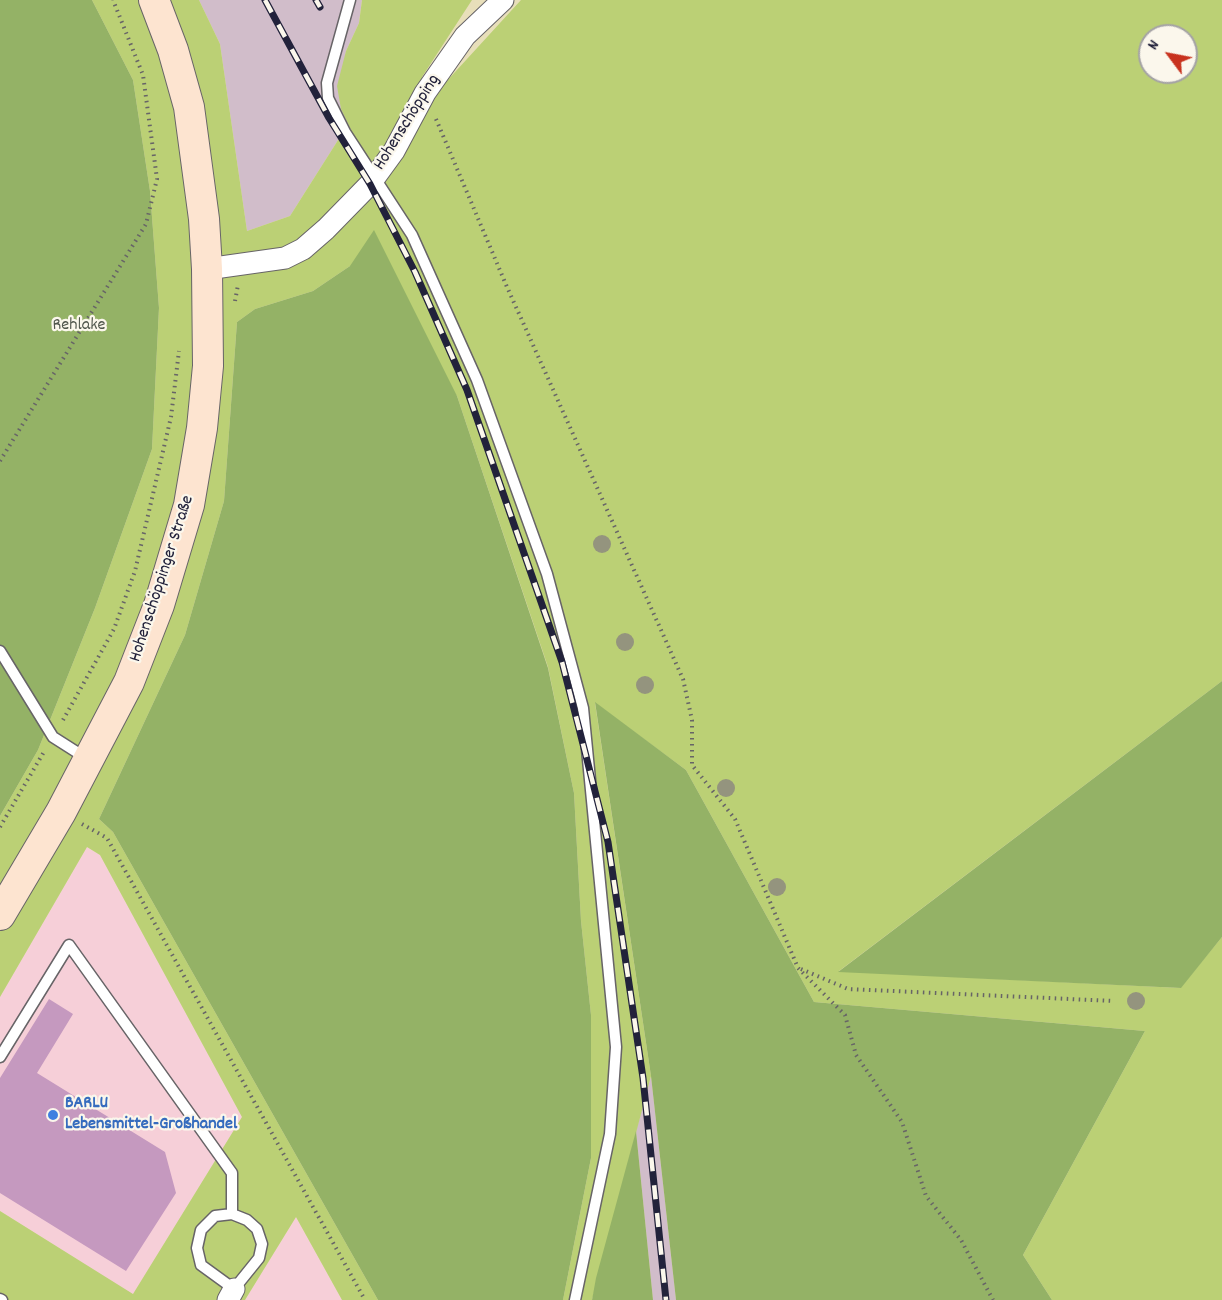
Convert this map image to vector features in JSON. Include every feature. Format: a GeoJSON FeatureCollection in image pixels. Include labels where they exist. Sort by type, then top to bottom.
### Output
{"type":"FeatureCollection","features":[{"type":"Feature","properties":{"kind":"main road","name":"Hohenschöppinger Straße"},"geometry":{"type":"LineString","coordinates":[[0,915],[61,812],[129,682],[159,605],[189,505],[202,428],[208,366],[204,219],[189,107],[173,50],[154,0]]}},
{"type":"Feature","properties":{"kind":"street","name":"Hohenschöpping"},"geometry":{"type":"LineString","coordinates":[[207,269],[285,258],[303,249],[375,176],[394,151],[425,93],[465,36],[501,1]]}},
{"type":"Feature","properties":{"kind":"lane"},"geometry":{"type":"LineString","coordinates":[[350,0],[327,82],[328,98],[345,132],[412,235],[477,380],[547,574],[583,708],[616,1047],[610,1134],[575,1300]]}},
{"type":"Feature","properties":{"kind":"lane"},"geometry":{"type":"LineString","coordinates":[[0,651],[53,737],[89,760]]}},
{"type":"Feature","properties":{"kind":"lane"},"geometry":{"type":"LineString","coordinates":[[0,1057],[69,945],[232,1173],[232,1214]]}},
{"type":"Feature","properties":{"kind":"lane"},"geometry":{"type":"LineString","coordinates":[[232,1214],[247,1220],[257,1229],[262,1244],[259,1258],[231,1295],[201,1265],[197,1248],[201,1230],[215,1216],[232,1214]]}},
{"type":"Feature","properties":{"kind":"path"},"geometry":{"type":"LineString","coordinates":[[0,461],[146,224],[152,202],[157,179],[143,75],[113,0]]}},
{"type":"Feature","properties":{"kind":"path"},"geometry":{"type":"LineString","coordinates":[[425,93],[512,298],[683,679],[692,720],[692,765],[735,819],[798,968],[845,1015],[856,1055],[902,1122],[926,1196],[961,1240],[993,1300]]}},
{"type":"Feature","properties":{"kind":"path"},"geometry":{"type":"LineString","coordinates":[[208,317],[227,315],[238,297],[238,265]]}},
{"type":"Feature","properties":{"kind":"path"},"geometry":{"type":"LineString","coordinates":[[0,827],[114,629],[135,571],[171,417],[179,349]]}},
{"type":"Feature","properties":{"kind":"path"},"geometry":{"type":"LineString","coordinates":[[61,812],[107,838],[365,1300]]}},
{"type":"Feature","properties":{"kind":"path"},"geometry":{"type":"LineString","coordinates":[[798,968],[848,989],[1114,1001]]}},
{"type":"Feature","properties":{"kind":"shaded area"},"geometry":{"type":"Polygon","coordinates":[[[199,0],[362,0],[359,23],[346,51],[341,109],[351,130],[340,137],[290,216],[247,231],[220,44],[199,0]]]}},
{"type":"Feature","properties":{"kind":"shaded area"},"geometry":{"type":"Polygon","coordinates":[[[87,847],[100,855],[242,1117],[133,1295],[0,1211],[0,997],[87,847]]]}},
{"type":"Feature","properties":{"kind":"shaded area"},"geometry":{"type":"Polygon","coordinates":[[[651,1076],[676,1300],[653,1300],[636,1131],[651,1076]]]}},
{"type":"Feature","properties":{"kind":"shaded area"},"geometry":{"type":"Polygon","coordinates":[[[296,1217],[342,1300],[245,1300],[296,1217]]]}},
{"type":"Feature","properties":{"kind":"green space","name":"Rehlake"},"geometry":{"type":"Polygon","coordinates":[[[0,0],[92,0],[133,80],[150,191],[159,308],[152,449],[95,608],[38,750],[0,816],[0,0]]]}},
{"type":"Feature","properties":{"kind":"green space"},"geometry":{"type":"Polygon","coordinates":[[[92,0],[199,0],[220,44],[247,231],[290,216],[340,137],[351,130],[341,109],[337,86],[346,51],[359,23],[362,0],[472,0],[422,77],[434,95],[521,0],[1222,0],[1222,681],[839,971],[1180,988],[1222,937],[1222,1300],[1052,1300],[1023,1255],[1145,1031],[814,1002],[686,770],[595,703],[651,1076],[592,1300],[563,1300],[591,1158],[591,1015],[581,921],[574,793],[548,667],[457,396],[350,266],[313,291],[255,309],[237,322],[224,501],[185,635],[99,819],[113,832],[378,1300],[342,1300],[296,1217],[245,1300],[0,1300],[0,1211],[133,1294],[242,1117],[100,855],[87,847],[0,997],[0,816],[38,750],[95,608],[152,449],[159,308],[150,191],[133,80],[92,0]]]}},
{"type":"Feature","properties":{"kind":"green space"},"geometry":{"type":"Polygon","coordinates":[[[374,230],[457,396],[548,668],[574,793],[581,921],[591,1015],[591,1158],[563,1300],[378,1300],[113,832],[99,819],[185,635],[224,501],[237,322],[255,309],[313,291],[350,266],[374,230]]]}},
{"type":"Feature","properties":{"kind":"green space"},"geometry":{"type":"Polygon","coordinates":[[[1222,681],[1222,937],[1181,988],[838,972],[1222,681]]]}},
{"type":"Feature","properties":{"kind":"green space"},"geometry":{"type":"Polygon","coordinates":[[[595,702],[686,770],[814,1002],[1145,1031],[1023,1255],[1052,1300],[676,1300],[651,1076],[595,702]]]}},
{"type":"Feature","properties":{"kind":"green space"},"geometry":{"type":"Polygon","coordinates":[[[636,1131],[653,1300],[592,1300],[596,1278],[636,1131]]]}},
{"type":"Feature","properties":{"kind":"building","name":"BARLU Lebensmittel-Großhandel"},"geometry":{"type":"Polygon","coordinates":[[[49,999],[73,1014],[37,1073],[165,1152],[176,1193],[126,1271],[0,1193],[0,1078],[49,999]]]}},
{"type":"Feature","properties":{"kind":"railway"},"geometry":{"type":"LineString","coordinates":[[265,0],[329,118],[370,184],[415,272],[467,390],[562,662],[608,842],[643,1078],[666,1300]]}},
{"type":"Feature","properties":{"kind":"railway"},"geometry":{"type":"LineString","coordinates":[[316,0],[320,7]]}},
{"type":"Feature","properties":{"kind":"place","name":"BARLU Lebensmittel-Großhandel"},"geometry":{"type":"Point","coordinates":[53,1115]}}]}
